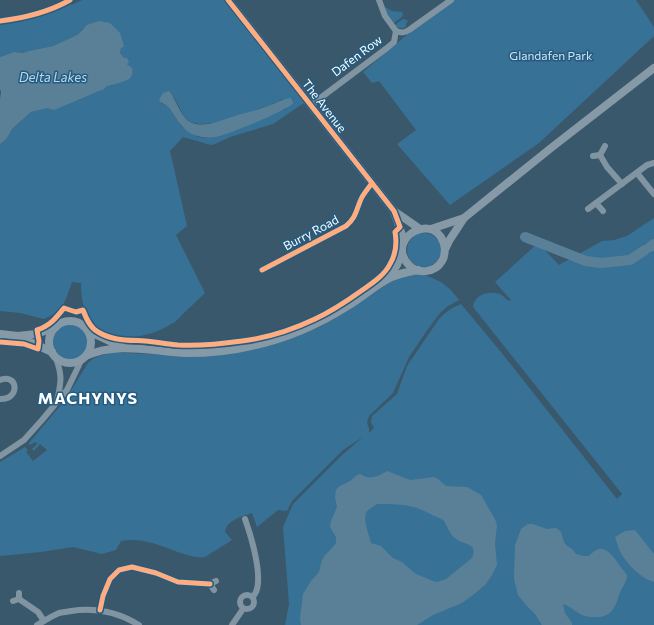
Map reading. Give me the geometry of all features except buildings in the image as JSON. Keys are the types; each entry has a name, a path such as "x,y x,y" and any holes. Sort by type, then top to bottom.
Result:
{"main road":[{"name":"The Avenue","path":"228,0 394,210 420,229"},
{"path":"445,249 454,232 464,218 654,68"},
{"name":"The Avenue","path":"394,210 404,241"},
{"path":"431,229 447,225 464,218"},
{"path":"386,279 396,265 404,241 410,233 425,228 431,229 443,239 445,249 444,259 434,269 426,271 414,269 407,263 402,250"},
{"path":"18,336 53,354 63,362 68,363 75,362 94,352 123,347 188,353 218,351 250,346 296,333 320,322 346,307 386,279 418,270"},
{"path":"0,334 18,336 36,334 66,322 72,322 81,324 88,331 104,340 123,347"},
{"path":"53,354 49,342 52,331 56,327"},
{"path":"83,358 89,351 91,344 88,331"}],"street":[{"path":"0,21 26,17 49,10 70,0"},
{"path":"379,0 385,16 396,31"},
{"name":"Dafen Row","path":"311,105 394,42 396,31 401,33 409,30 450,0"},
{"path":"600,155 605,146"},
{"path":"593,156 600,155"},
{"path":"600,155 607,167 622,184"},
{"path":"588,209 647,165 654,163"},
{"path":"637,173 654,194"},
{"name":"Burry Road","path":"262,270 346,226 356,215 362,197 372,183"},
{"path":"596,203 603,211"},
{"path":"53,354 59,365 61,375 56,403"},
{"path":"0,456 24,440 56,403 67,390 83,358"},
{"path":"0,380 5,378 10,379 14,383 14,390 10,397 0,400"},
{"path":"243,609 248,610 252,608 255,601 253,597 258,584 258,568 245,519"},
{"path":"100,610 103,596 110,579 119,570 132,567 156,573 178,582 213,585"},
{"path":"243,609 240,605 242,597 248,595 253,597"},
{"path":"17,598 38,612 44,621"},
{"path":"232,625 243,609"},
{"path":"38,625 60,613 80,610 100,610 115,613 127,622 139,625"}],"green space":[{"path":"82,0 224,0 304,103 273,124 230,137 211,145 183,137 170,151 187,226 176,235 205,293 174,322 147,335 117,337 100,331 92,322 84,308 81,283 72,282 63,305 58,312 44,319 20,313 0,311 0,144 7,138 12,129 31,112 103,90 107,86 127,80 129,67 120,53 121,47 83,28 77,35 53,46 23,53 14,52 0,57 0,23 39,16 70,3 72,5","holes":["174,97 184,116 190,122 200,124 216,123 268,106 283,99 286,109 228,133 216,137 206,138 198,137 183,128 167,106 161,103"]},
{"name":"Glandafen Park","path":"453,0 636,0 654,27 654,36 539,143 450,205 397,144 416,130 379,81 372,83 363,72 423,21"},
{"path":"385,7 392,11 402,12 403,16 394,23 387,14"},
{"path":"403,19 408,21 406,27 400,28 395,25"},
{"path":"654,218 654,625 285,625 289,604 283,527 293,504 342,455 363,437 343,450 292,501 287,511 278,510 257,527 252,513 232,521 226,528 225,532 232,540 205,557 193,556 152,543 133,540 121,541 116,550 102,554 73,547 0,556 0,462 25,447 28,450 26,452 33,461 47,450 40,444 34,451 32,449 37,444 36,442 29,445 29,443 65,400 88,363 94,358 106,354 106,352 183,356 263,347 290,339 318,328 343,314 394,279 409,275 421,274 441,282 451,290 459,300 448,306 440,313 409,357 393,393 369,416 367,423 369,433 374,428 371,422 372,416 397,394 407,366 439,319 449,310 461,304 501,352 617,499 622,494 473,307 474,302 480,296 489,293 502,295 509,301 511,300 495,282 538,243 559,265 602,241 614,240 627,236"},
{"path":"424,233 436,238 441,250 436,262 424,267 412,262 407,250 412,238"},
{"path":"70,324 83,329 88,342 83,355 70,360 57,355 52,342 57,329"}],"water":[{"name":"Delta Lakes","path":"99,21 110,23 120,33 124,46 121,48 120,53 124,58 127,58 129,62 127,64 132,68 131,77 125,81 107,86 103,90 54,110 47,108 31,112 12,129 7,138 0,144 0,57 14,52 23,53 53,46 77,35 87,25"},
{"path":"169,91 187,120 201,125 218,122 260,109 282,100 291,98 293,104 280,112 243,128 222,136 209,138 200,137 188,132 168,107 159,100 163,93"},
{"path":"387,471 410,480 434,477 446,486 467,487 481,495 497,525 495,544 497,565 492,575 485,585 462,603 433,615 417,625 301,625 300,619 303,594 319,572 325,555 336,543 336,537 330,526 337,507 335,497 336,490 338,487 350,481 357,475 360,474 366,477 372,477 378,476","holes":["377,504 397,504 412,507 441,519 453,536 472,547 474,553 472,558 446,579 437,582 416,574 402,562 393,558 381,546 371,543 365,517 369,509"]},
{"path":"528,524 533,524 547,529 556,528 561,532 566,545 576,554 589,556 596,550 603,549 612,555 627,575 626,581 611,612 600,617 587,617 563,604 565,613 572,625 542,625 535,614 518,595 514,579 515,545 521,529"},
{"path":"635,530 654,554 654,582 643,577 632,568 623,557 618,546 615,537 625,531"}],"waterway":[{"path":"525,237 586,261 601,263 630,260 645,250"},
{"path":"650,247 654,244"}],"cycle path":[{"path":"0,21 36,14 54,8 70,0"},
{"path":"0,342 24,344 38,349 39,341 37,330 49,324 64,308 76,312 83,310 95,330 115,339 149,341 178,345 218,344 251,340 288,330 321,316 369,286 381,276 387,268 395,252 395,232 400,227 394,211 228,0"},
{"path":"262,270 350,223 362,197 372,183"},
{"path":"100,610 103,596 110,579 119,570 132,567 156,573 178,582 210,584"}],"district":[{"name":"MACHYNYS","path":"88,398"}]}
